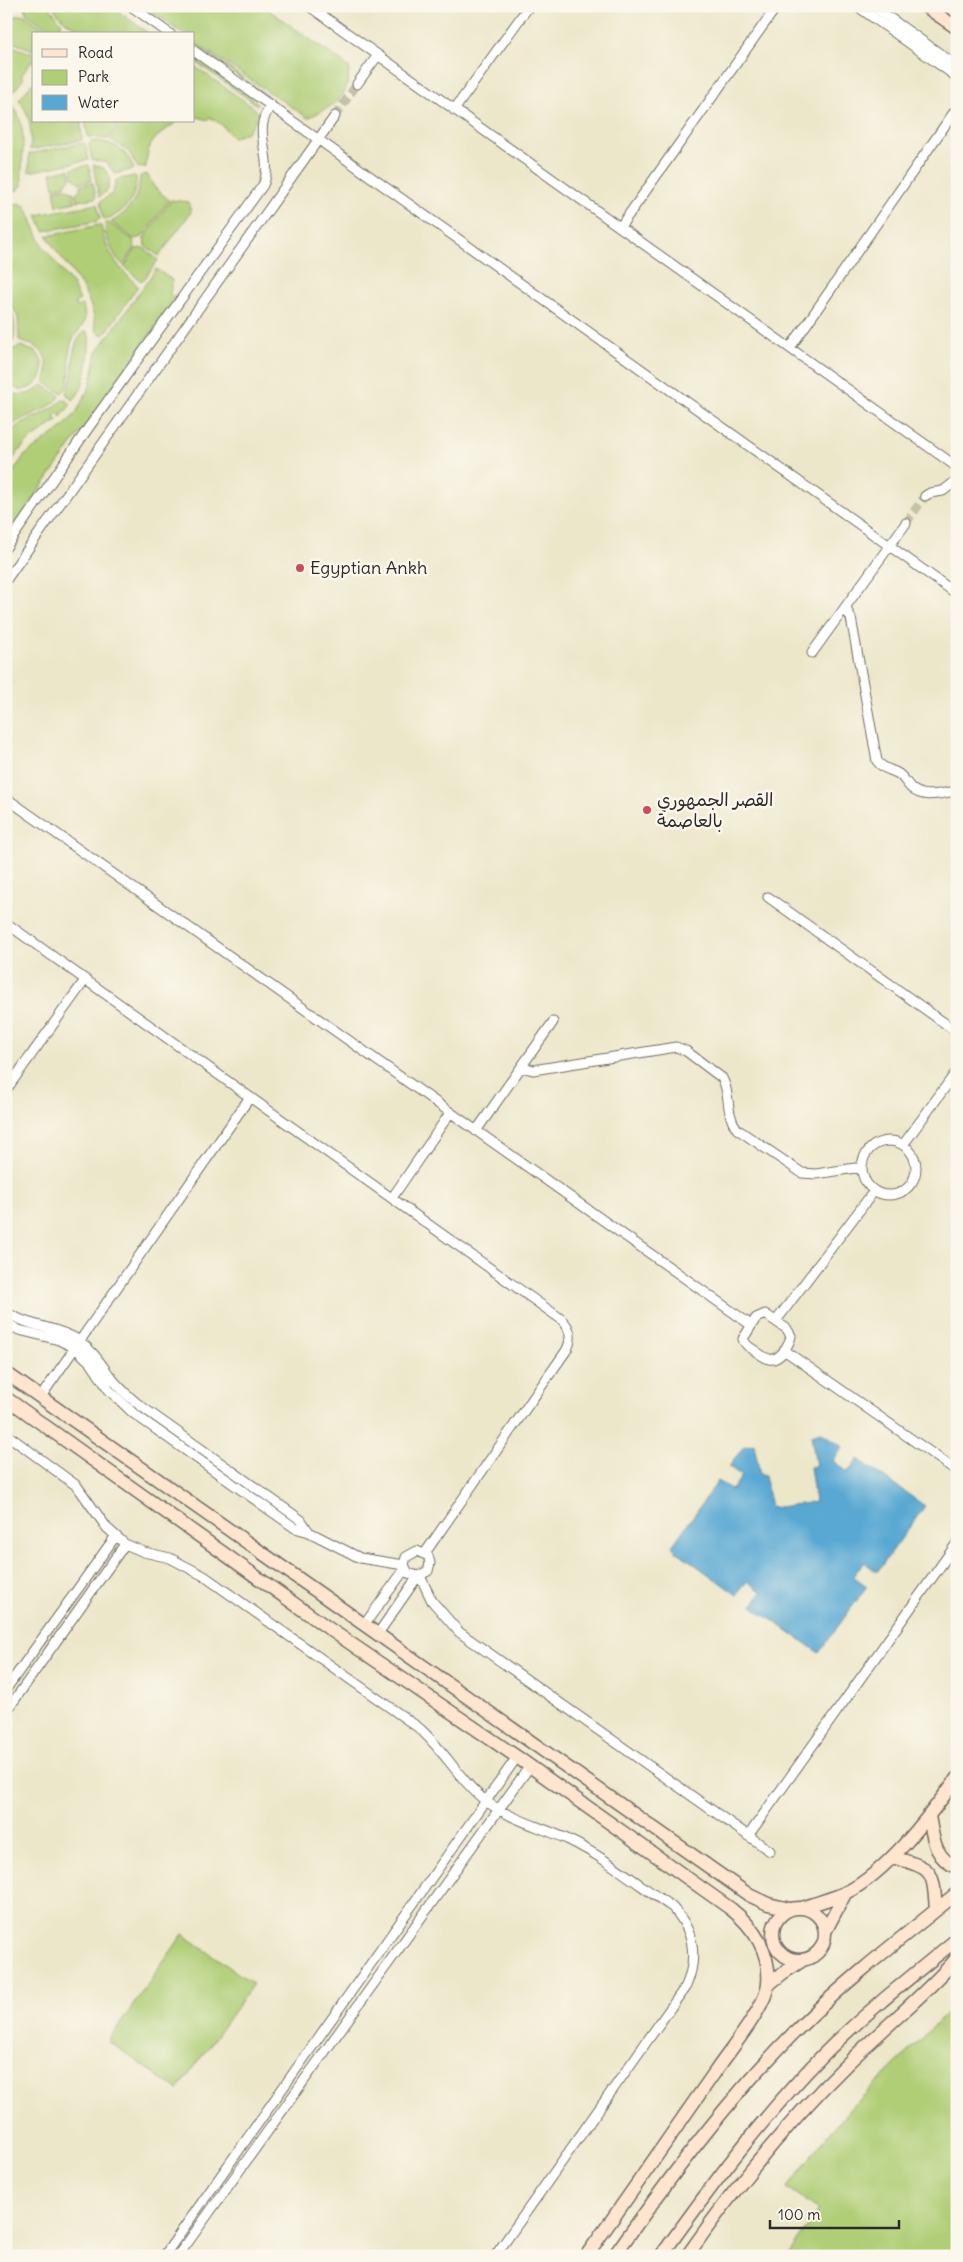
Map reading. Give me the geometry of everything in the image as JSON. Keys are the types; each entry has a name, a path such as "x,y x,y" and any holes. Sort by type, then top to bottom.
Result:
{"street":[{"path":"131,6 167,32"},
{"path":"310,6 957,466"},
{"path":"454,110 529,6"},
{"path":"620,227 776,6"},
{"path":"857,6 957,77"},
{"path":"873,6 957,66"},
{"path":"926,6 957,28"},
{"path":"195,52 957,594"},
{"path":"357,84 378,55"},
{"path":"6,547 89,427 263,185 267,166 262,141 262,128 266,113 271,105"},
{"path":"790,348 957,108"},
{"path":"6,580 334,116"},
{"path":"925,496 930,493 946,490 957,480"},
{"path":"812,653 906,523"},
{"path":"845,607 851,618 877,761 884,769 900,775 910,787 920,793 932,795 957,791"},
{"path":"6,798 751,1325"},
{"path":"768,897 957,1032"},
{"path":"6,924 392,1198 561,1319 568,1326 570,1336 566,1351 425,1553"},
{"path":"6,1090 85,980"},
{"path":"476,1131 553,1022"},
{"path":"521,1067 533,1070 676,1047 686,1051 722,1078 726,1088 732,1122 737,1129 797,1171 811,1174 862,1167"},
{"path":"903,1145 957,1071"},
{"path":"40,1398 250,1097"},
{"path":"392,1198 450,1113"},
{"path":"893,1142 903,1145 912,1153 916,1164 915,1175 911,1184 896,1194 884,1195 874,1190 866,1182 862,1167 868,1151 877,1144 893,1142"},
{"path":"776,1321 874,1190"},
{"path":"6,1312 30,1324 63,1333 77,1345"},
{"path":"763,1314 776,1321 790,1333 791,1339 777,1359 769,1360 747,1345 744,1341 744,1336 758,1316 763,1314"},
{"path":"6,1323 19,1330 77,1345 94,1354 118,1386 138,1404 301,1520 309,1532 360,1558 405,1567 411,1575 419,1576 425,1574 430,1567 429,1559 425,1553"},
{"path":"784,1350 957,1471"},
{"path":"6,1373 749,1895 768,1904 796,1908 818,1914 826,1930"},
{"path":"6,1398 330,1630 517,1756 735,1912 768,1944 778,1949 786,1957 803,1960"},
{"path":"78,1449 90,1432"},
{"path":"6,1434 77,1486 115,1537 125,1544 170,1558 193,1569 419,1728 435,1743 464,1779 486,1801 498,1809 579,1845 672,1907 683,1920 690,1934 694,1960 686,1986 495,2256"},
{"path":"192,1531 205,1514"},
{"path":"6,1690 115,1537"},
{"path":"748,1836 957,1543"},
{"path":"6,1712 125,1544"},
{"path":"364,1626 405,1567 406,1557 412,1552 425,1553"},
{"path":"419,1576 432,1601 459,1632 770,1851"},
{"path":"377,1635 419,1576"},
{"path":"164,2256 517,1756"},
{"path":"178,2256 530,1766"},
{"path":"586,2256 742,2034 757,2009 768,1985 768,1944 776,1921 796,1908 846,1892 892,1857 929,1816 957,1778"},
{"path":"929,1816 934,1844 938,1854 946,1862 957,1867"},
{"path":"892,1857 923,1866 930,1872 934,1881 936,1910"},
{"path":"768,1985 782,1973 803,1960 814,1956 822,1947 826,1930 846,1892"},
{"path":"614,2256 646,2211 727,2106 788,2038 852,1978 957,1893"},
{"path":"661,2256 731,2161 798,2081 856,2024 957,1939"},
{"path":"687,2256 739,2184 787,2127 848,2063 957,1958"},
{"path":"627,2198 646,2211"}],"green space":[{"path":"25,6 49,6 62,24 56,32 52,32 26,13"},
{"path":"53,6 111,6 146,32 91,32 71,25 61,17"},
{"path":"144,6 263,6 349,67 346,87 339,100 333,105 308,118 195,43 195,32 180,32"},
{"path":"25,15 48,32 32,32 32,49 6,40 6,29 15,16"},
{"path":"6,44 32,53 32,61 21,76 24,78 12,94 6,90"},
{"path":"195,44 269,97 195,46"},
{"path":"195,59 258,103 257,105 195,62"},
{"path":"195,67 253,107 260,114 247,132 233,138 222,125 210,117 208,120 195,116"},
{"path":"32,83 32,122 81,122 82,140 30,150 30,124 19,100"},
{"path":"6,98 14,107 19,117 23,139 22,186 18,187 18,190 6,193"},
{"path":"85,122 119,122 108,139 88,137"},
{"path":"122,122 175,123 154,140 148,151 146,167 138,168 129,152 110,139"},
{"path":"98,141 120,149 125,153 134,169 115,174 107,163 92,160 89,144"},
{"path":"83,143 86,145 88,160 29,172 29,154"},
{"path":"89,165 92,181 80,183 73,178 71,169"},
{"path":"93,165 104,168 110,178 108,190 99,197"},
{"path":"69,169 71,178 66,182 65,186 54,188 51,173"},
{"path":"147,174 154,187 169,200 142,237 134,239 111,222 128,209 138,191 140,176"},
{"path":"136,177 136,184 128,204 112,217 103,218 100,202 113,193 116,180"},
{"path":"93,183 96,198 77,201 76,193 81,185"},
{"path":"66,188 74,193 75,202 57,206 54,190"},
{"path":"171,200 188,202 191,212 159,256 145,246 144,238"},
{"path":"21,203 22,206 25,205 42,245 72,284 80,300 75,303 77,307 82,305 84,313 85,319 83,324 72,341 70,348 68,385 61,393 44,382 47,367 45,357 39,349 19,340 18,317 6,295 6,206"},
{"path":"97,204 100,219 98,221 44,231 37,215"},
{"path":"106,223 109,223 133,240 135,248 123,265 116,257 110,245 105,228"},
{"path":"99,225 114,259 138,286 103,335 96,331 94,316 78,280 47,236"},
{"path":"144,248 158,260 141,281 124,267 136,249"},
{"path":"156,269 172,280 170,294 175,299 6,537 6,482 24,456 63,427 76,413 90,386 97,352"},
{"path":"6,301 13,316 15,331 13,342 6,348"},
{"path":"84,332 87,332 89,336 88,361 81,388 73,400 66,394 72,377 75,345"},
{"path":"21,346 36,352 43,364 43,370 39,381 21,390 6,384 6,352"},
{"path":"42,385 59,395 59,398 46,408 18,421 6,433 6,390 20,395 30,393"},
{"path":"62,400 71,404 61,417 58,413 54,417 57,421 26,443 6,467 6,442 9,434 22,423 47,411"},
{"path":"183,1934 253,1984 178,2090 108,2041"},
{"path":"957,2003 957,2256 787,2256 819,2210 787,2188 826,2137 856,2103"}],"water":[{"path":"821,1432 843,1447 833,1461 848,1472 858,1459 925,1506 877,1572 864,1562 853,1576 867,1586 819,1653 752,1606 762,1592 747,1581 737,1595 672,1546 718,1481 732,1490 742,1476 729,1467 744,1446 754,1444 760,1475 765,1475 771,1508 815,1502 810,1467 816,1466 811,1435"}],"tunnel":[{"path":"335,116 357,84"},
{"path":"906,523 925,496"}],"place":[{"name":"Egyptian Ankh","path":"300,568"},
{"name":"القصر الجمهوري بالعاصمة","path":"647,810"}]}
